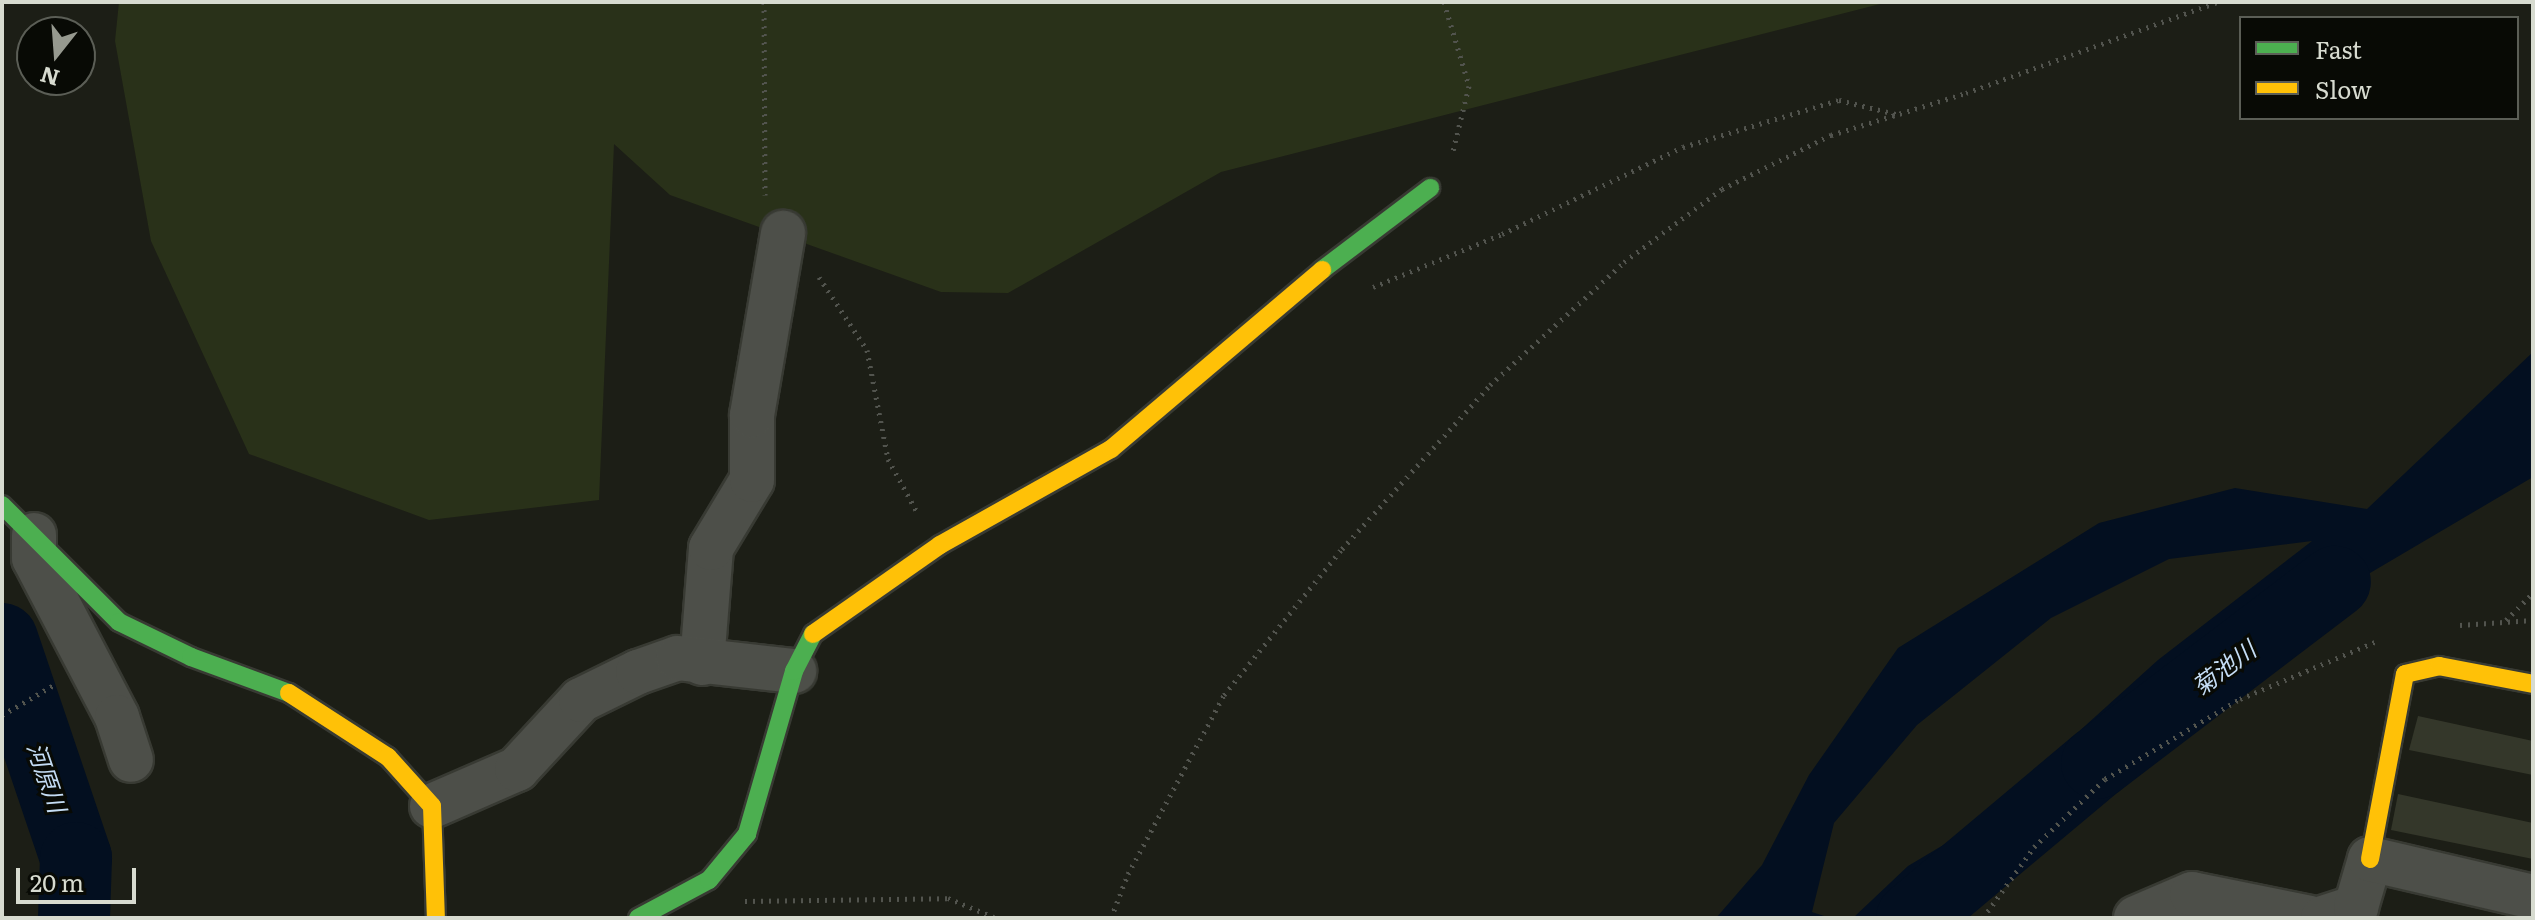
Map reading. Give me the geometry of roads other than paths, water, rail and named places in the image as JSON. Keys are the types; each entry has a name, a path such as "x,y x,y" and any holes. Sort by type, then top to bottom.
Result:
{"street":[{"path":"638,918 697,886 747,834 794,671 817,626 940,545 1111,449 1267,312 1430,188"},
{"path":"702,663 711,548 752,480 752,415 783,233"},
{"path":"2,505 119,622 191,657 290,693 334,717 388,757 432,806 436,918"},
{"path":"34,535 34,558 117,717 131,760"},
{"path":"432,806 517,769 581,700 678,658 794,671"},
{"path":"2323,918 2356,907 2370,859 2405,674 2439,666 2533,684"},
{"path":"2370,859 2533,897"},
{"path":"2136,918 2192,894 2310,918"}],"water":[{"path":"2533,352 2533,477 2095,735 1934,918 1853,918 1908,866 1972,828 2158,660 2312,541 2169,559 2051,618 1917,725 1834,823 1812,912 1830,918 1716,918 1762,865 1809,775 1898,648 2099,523 2235,488 2367,509"}],"waterway":[{"name":"菊池川","path":"1912,918 2097,763 2335,582"},
{"name":"河原川","path":"2,639 76,858 74,918"}]}
